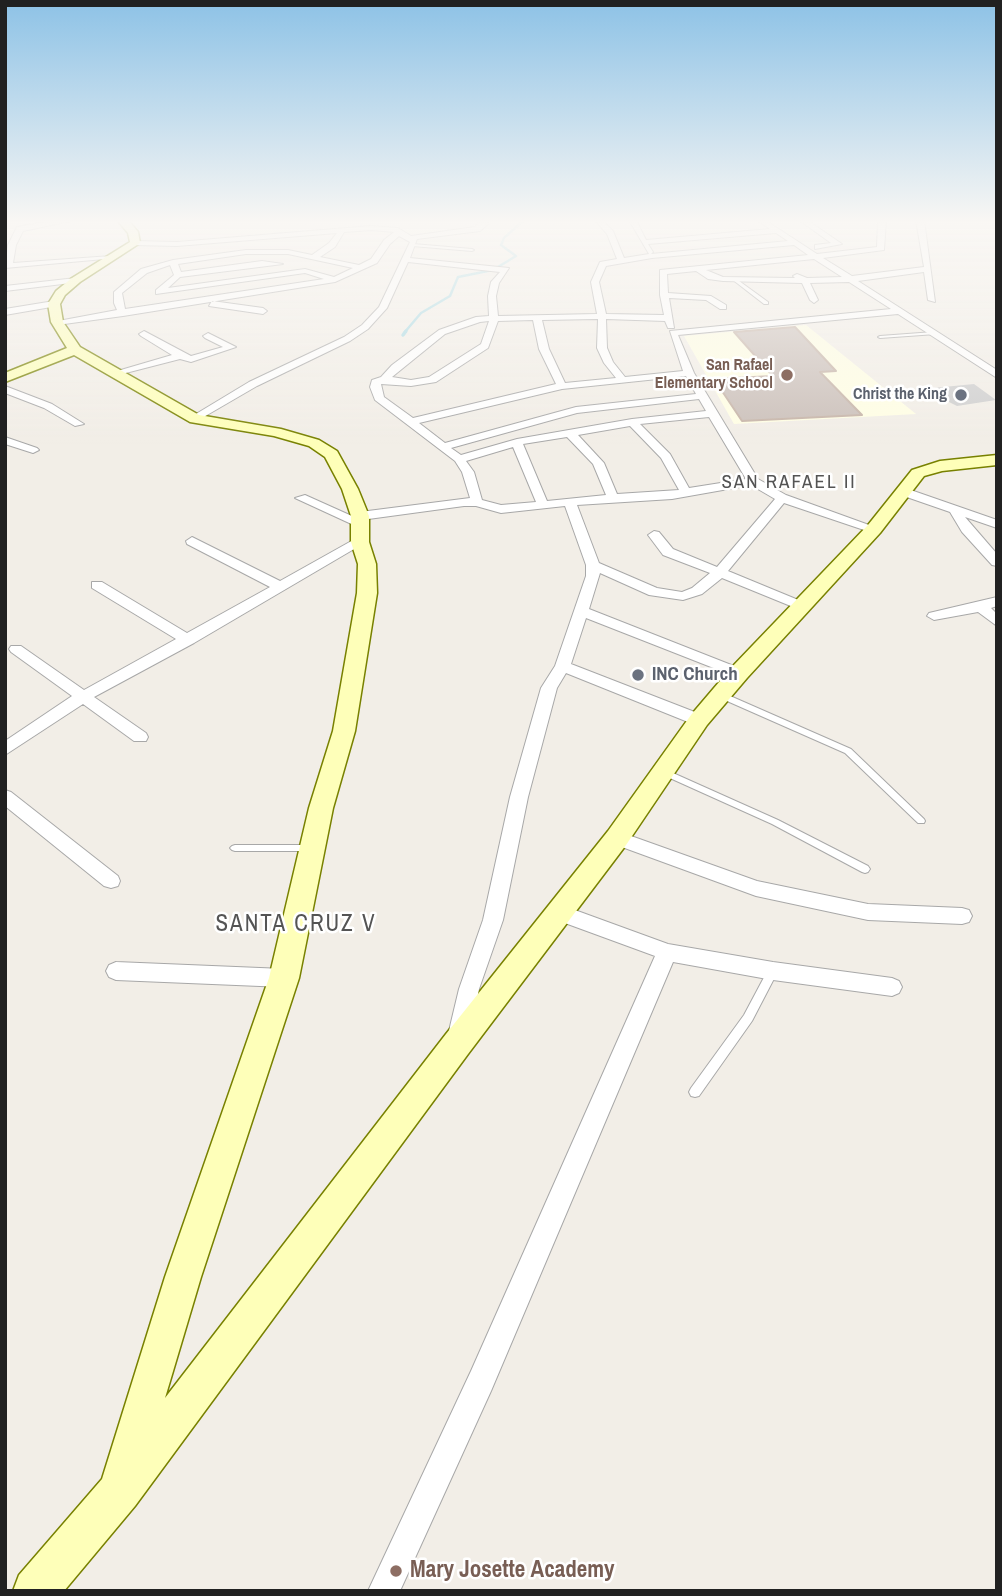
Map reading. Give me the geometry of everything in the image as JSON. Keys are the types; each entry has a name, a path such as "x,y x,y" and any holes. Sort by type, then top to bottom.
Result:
{"street":[{"path":"59,294 54,304 57,321 75,350 163,403 195,419 276,432 314,443 331,454 350,489 367,564 367,593 344,732 321,808 284,978 183,1277 120,1491"},
{"path":"118,294 118,303 123,313"},
{"path":"156,294 151,299 157,308"},
{"path":"57,321 243,294"},
{"path":"195,419 253,384 347,339 365,327 383,308 390,294"},
{"path":"477,502 468,472 459,459 379,398 375,387 376,382 385,379 411,383 432,380 485,345 491,333 492,294"},
{"path":"598,294 602,316 602,348 609,363 623,380"},
{"path":"811,294 814,300"},
{"path":"875,294 997,375"},
{"path":"931,294 932,300"},
{"path":"723,307 708,298 664,295 667,318 689,373 753,481 782,498 874,529"},
{"path":"202,301 216,306 263,311"},
{"path":"5,312 54,304"},
{"path":"673,333 901,311"},
{"path":"537,316 544,349 562,386"},
{"path":"385,379 401,362 442,332 466,323 493,318 537,316 667,318"},
{"path":"144,334 180,356 191,359 231,348 208,336"},
{"path":"5,378 75,350"},
{"path":"117,374 180,356"},
{"path":"411,422 562,386 689,373"},
{"path":"5,389 48,406 79,424"},
{"path":"445,446 576,410 702,396"},
{"path":"459,459 517,442 632,422 713,413"},
{"path":"632,422 666,456 686,494"},
{"path":"570,433 598,463 612,498"},
{"path":"5,440 33,450"},
{"path":"517,442 542,506"},
{"path":"35,1591 120,1491 457,1044 561,913 699,720 874,529 918,473 940,466 997,460"},
{"path":"5,749 82,698 281,587 359,527 477,502 501,509 542,506 612,498 686,494 753,481"},
{"path":"902,491 997,524"},
{"path":"301,498 359,527"},
{"path":"593,565 654,592 683,596 697,591 720,572 782,498"},
{"path":"457,1044 469,989 493,920 519,797 549,688 563,666 593,576 593,565 570,503"},
{"path":"955,510 966,529 997,562"},
{"path":"654,536 668,552 803,607"},
{"path":"192,541 281,587"},
{"path":"97,584 189,640"},
{"path":"934,616 981,607 997,601"},
{"path":"981,607 997,621"},
{"path":"580,610 730,684"},
{"path":"16,649 140,737"},
{"path":"563,666 699,720"},
{"path":"5,796 111,881"},
{"path":"617,838 768,891 868,912 962,916"},
{"path":"561,913 667,952 892,988"},
{"path":"392,1584 667,952"},
{"path":"116,971 284,978"}],"lane":[{"path":"755,294 766,303"},
{"path":"880,337 934,333"},
{"path":"730,684 848,751 921,821"},
{"path":"663,772 775,822 866,869"},
{"path":"235,848 313,848"},
{"path":"695,1092 748,1018 773,971"}],"shaded area":[{"name":"San Rafael Elementary School","path":"806,325 916,414 734,424 684,336"},
{"name":"Christ the King","path":"974,384 996,400 957,406 923,389"}],"building":[{"path":"795,327 836,371 820,372 862,415 742,421 714,379 773,376 734,332"}],"waterway":[{"path":"404,333 421,313 451,294"},
{"path":"403,335 406,331"}],"place":[{"name":"San Rafael Elementary School","path":"787,375"},
{"name":"Christ the King","path":"961,395"},
{"name":"INC Church","path":"638,675"},
{"name":"Mary Josette Academy","path":"396,1571"}],"district":[{"name":"SAN RAFAEL II","path":"789,483"},
{"name":"SANTA CRUZ V","path":"296,925"}]}
